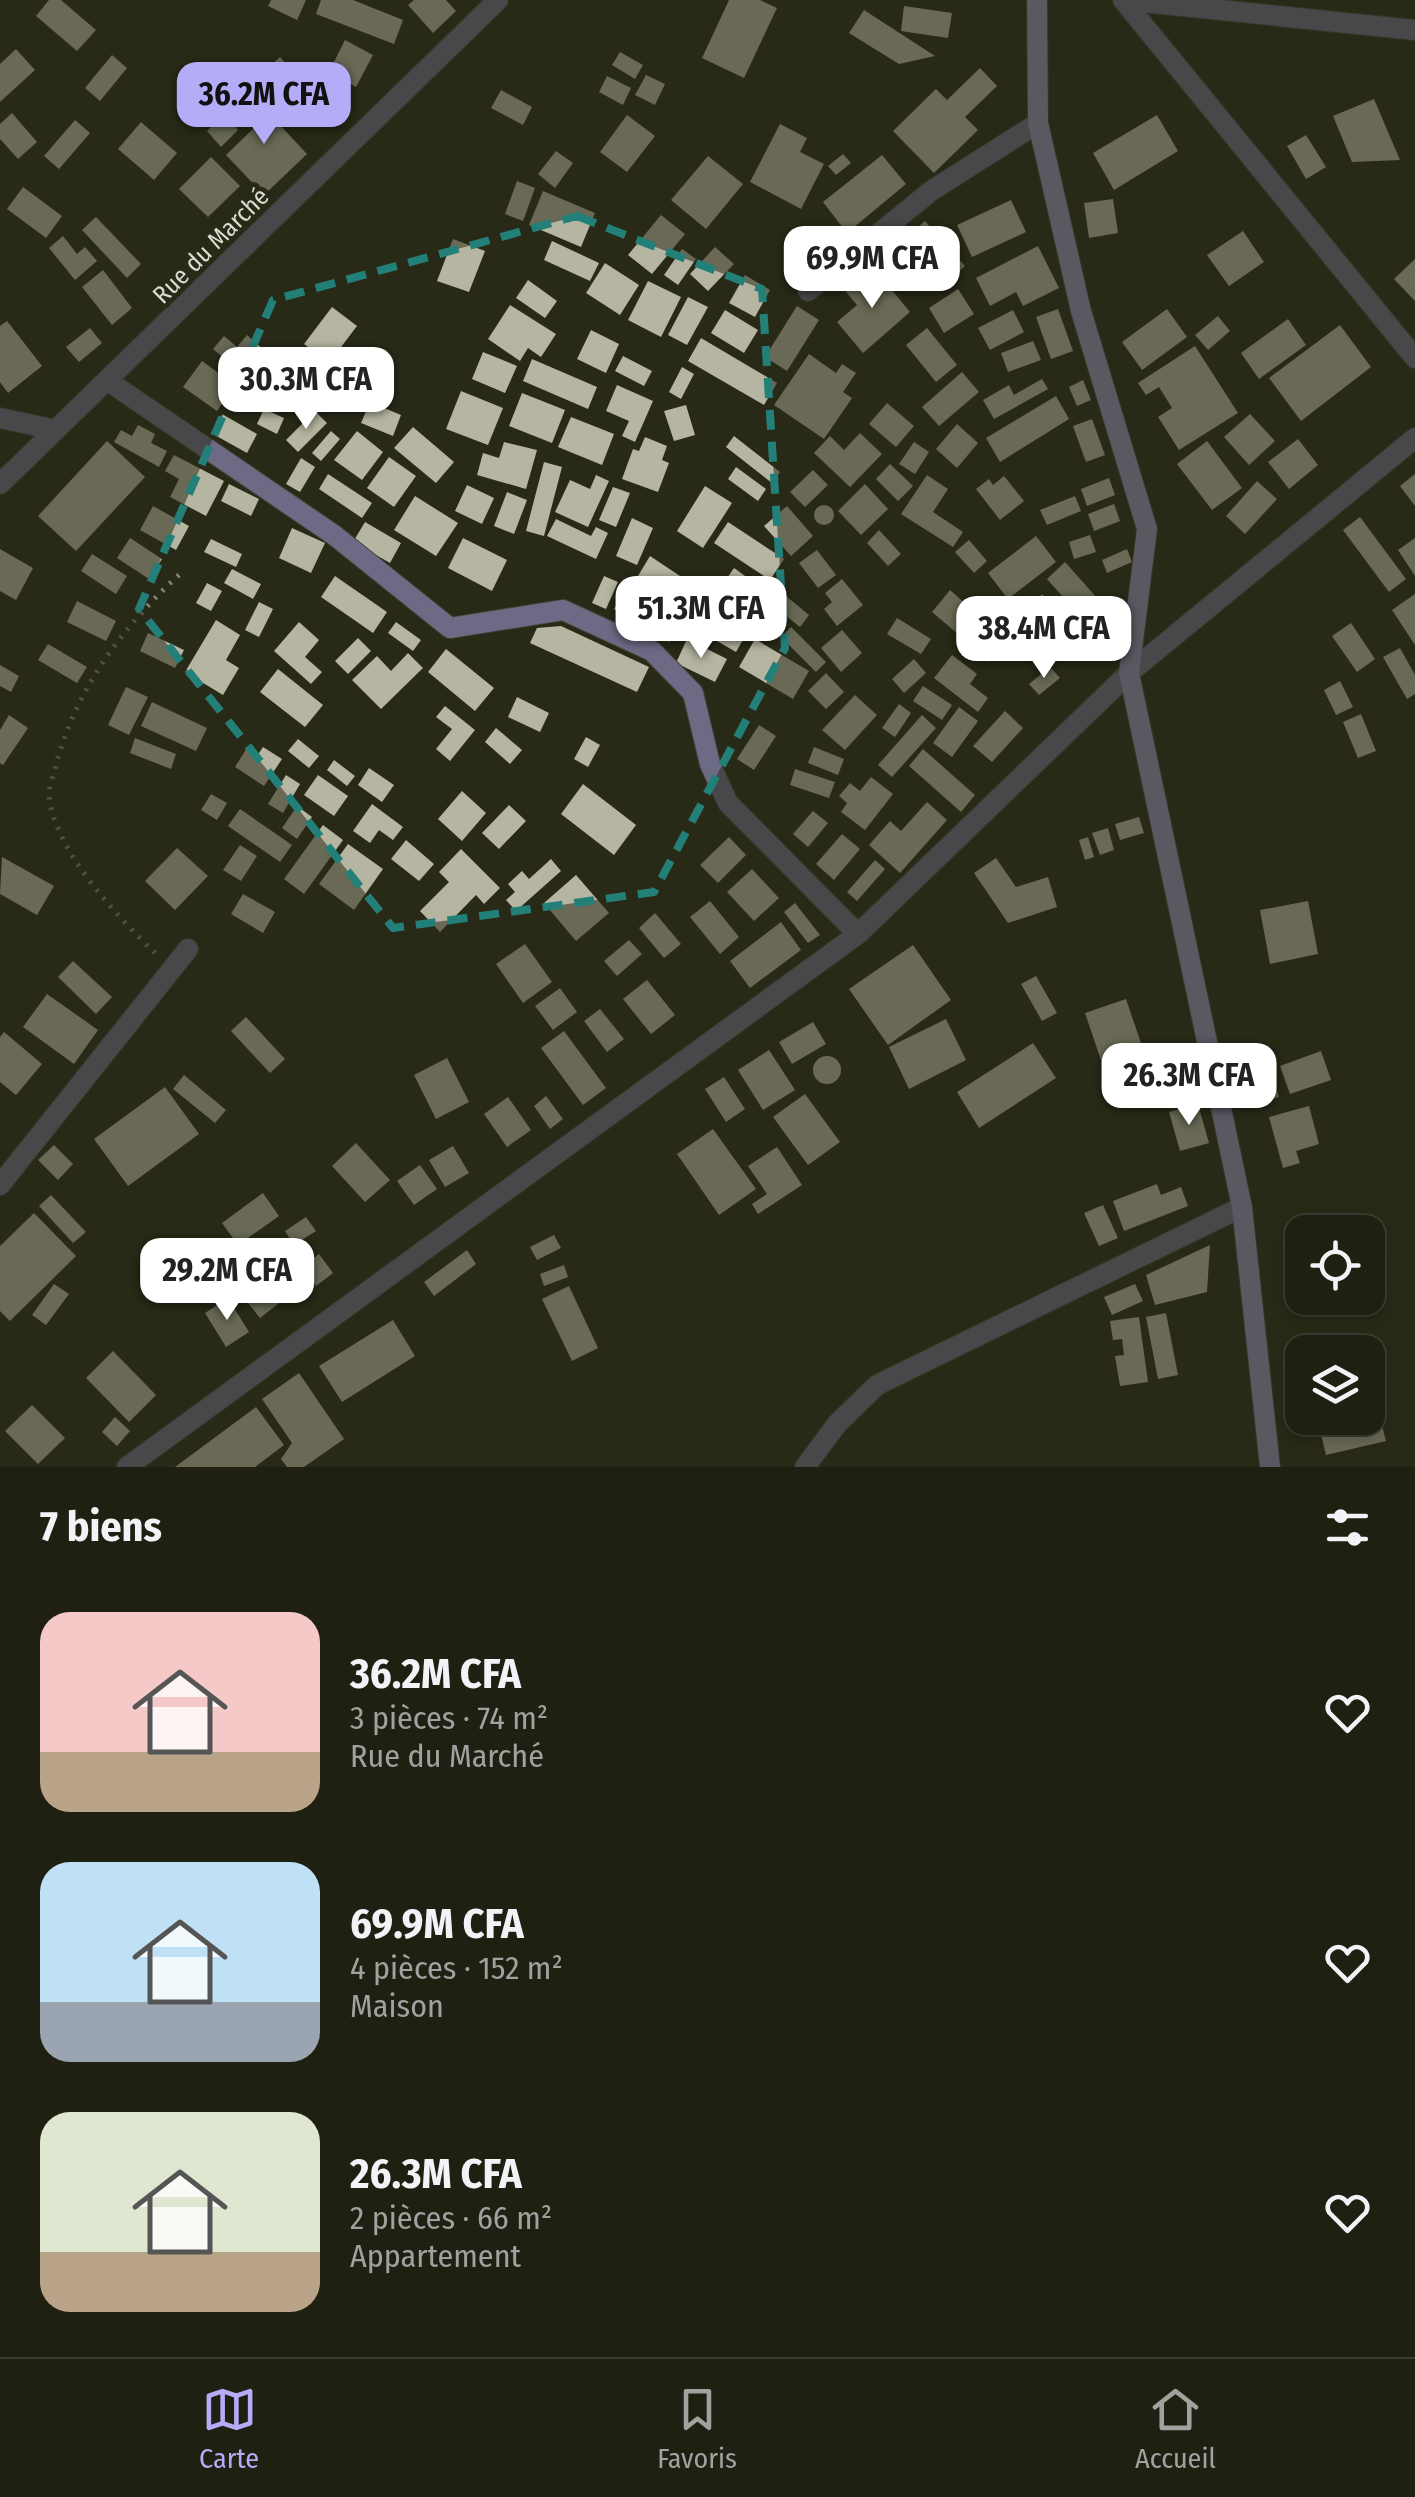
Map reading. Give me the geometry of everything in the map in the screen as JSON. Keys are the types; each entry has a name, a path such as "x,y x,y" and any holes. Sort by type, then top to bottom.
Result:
{"street":[{"name":"Rue du Marché","path":"0,484 498,0"},
{"path":"1037,0 1038,123 1082,311 1147,529 1129,673 1242,1207 1270,1467"},
{"path":"1415,30 1123,0 1415,358"},
{"path":"808,291 931,191 1038,123"},
{"path":"108,381 334,535 450,628 563,610 652,650 693,694 710,764 728,803 858,934"},
{"path":"0,418 56,430"},
{"path":"131,1466 858,934 1129,673 1415,438"},
{"path":"0,1185 188,949"},
{"path":"804,1467 837,1424 877,1385 1242,1207"}],"path":[{"path":"172,970 112,911 57,824 49,792 75,706 142,609 180,573"}],"highlighted area":[{"path":"577,216 762,289 785,648 654,892 393,928 139,609 273,300"}],"building":[{"path":"49,0 61,0 96,30 77,51 36,16"},
{"path":"271,0 306,0 297,20 268,6"},
{"path":"321,0 353,0 403,20 394,44 316,14"},
{"path":"414,0 446,0 456,11 433,33 408,5"},
{"path":"729,0 760,0 777,8 744,78 702,58"},
{"path":"904,6 952,13 948,38 901,31"},
{"path":"864,10 935,56 899,64 849,33"},
{"path":"345,40 373,55 356,87 329,72"},
{"path":"16,49 35,70 0,102 0,64"},
{"path":"620,52 643,65 635,79 612,65"},
{"path":"112,55 127,68 100,101 85,88"},
{"path":"280,57 290,68 262,94 252,83"},
{"path":"980,68 997,86 965,117 978,130 934,173 893,131 936,89 947,100"},
{"path":"646,75 665,84 655,105 635,95"},
{"path":"607,76 631,88 623,105 599,92"},
{"path":"247,90 307,154 264,195 226,155 256,126 234,103"},
{"path":"501,90 532,107 523,125 491,108"},
{"path":"1374,99 1400,160 1352,162 1333,116"},
{"path":"12,113 37,142 18,159 0,139 0,124"},
{"path":"224,114 238,130 221,147 207,131"},
{"path":"627,115 655,136 627,172 600,152"},
{"path":"1157,115 1178,151 1114,190 1093,153"},
{"path":"75,120 90,133 59,169 44,156"},
{"path":"141,122 177,153 154,180 118,149"},
{"path":"780,124 807,138 800,152 824,164 801,209 750,182"},
{"path":"1306,135 1326,167 1306,179 1287,146"},
{"path":"556,151 573,163 555,188 538,174"},
{"path":"843,154 851,163 836,175 828,166"},
{"path":"882,155 906,184 847,233 823,202"},
{"path":"708,156 743,184 706,229 671,200"},
{"path":"211,157 240,186 208,217 179,189"},
{"path":"517,181 535,188 523,221 505,214"},
{"path":"23,187 62,216 46,238 7,209"},
{"path":"543,191 595,213 581,247 529,225"},
{"path":"1113,199 1118,233 1089,238 1084,203"},
{"path":"1011,200 1026,232 972,257 957,225"},
{"path":"661,215 685,234 652,274 628,255"},
{"path":"96,217 141,264 127,278 82,230"},
{"path":"925,221 965,266 945,284 934,272 917,287 888,254"},
{"path":"1243,231 1264,262 1229,286 1207,255"},
{"path":"63,236 77,254 85,247 97,261 75,280 49,248"},
{"path":"453,239 485,251 469,292 437,281"},
{"path":"552,241 599,263 590,281 544,260"},
{"path":"1038,246 1059,288 1023,306 1016,292 990,306 976,278"},
{"path":"715,247 734,264 708,291 690,274"},
{"path":"682,249 696,259 678,285 664,275"},
{"path":"1415,259 1415,301 1394,279"},
{"path":"605,263 639,285 620,315 586,293"},
{"path":"874,268 910,312 863,353 837,322 857,305 846,292"},
{"path":"103,270 132,308 112,325 82,287"},
{"path":"745,275 770,290 755,317 729,303"},
{"path":"528,280 557,301 545,318 516,298"},
{"path":"648,281 681,297 661,337 628,320"},
{"path":"958,289 974,314 944,333 929,308"},
{"path":"688,297 708,307 687,345 668,335"},
{"path":"510,305 556,334 541,357 528,348 520,361 488,339"},
{"path":"797,306 819,320 787,371 765,357"},
{"path":"332,307 357,326 329,363 304,344"},
{"path":"1058,309 1073,351 1051,359 1036,317"},
{"path":"1167,309 1187,337 1142,370 1122,342"},
{"path":"725,310 758,330 744,353 711,333"},
{"path":"1013,310 1024,332 990,350 978,328"},
{"path":"1218,316 1230,331 1208,350 1195,335"},
{"path":"1288,319 1306,345 1259,379 1241,353"},
{"path":"7,321 42,366 8,393 0,382 0,326"},
{"path":"1340,325 1371,367 1301,421 1269,378"},
{"path":"90,328 102,343 79,362 66,347"},
{"path":"927,328 957,365 936,382 906,345"},
{"path":"591,330 619,344 606,373 577,359"},
{"path":"247,335 264,350 243,374 213,349 224,336 237,347"},
{"path":"701,338 777,383 764,405 688,361"},
{"path":"1033,341 1041,360 1008,372 1001,353"},
{"path":"1195,346 1238,413 1179,450 1158,417 1172,408 1159,387 1146,395 1138,383"},
{"path":"483,352 517,366 505,393 472,379"},
{"path":"809,354 836,373 842,364 856,373 843,392 852,398 824,439 774,405"},
{"path":"623,356 652,371 644,386 615,371"},
{"path":"532,359 597,387 588,409 523,381"},
{"path":"202,361 235,385 217,411 183,387"},
{"path":"345,362 368,382 358,394 335,374"},
{"path":"682,367 694,374 681,399 669,392"},
{"path":"962,372 979,392 939,426 922,407"},
{"path":"1042,379 1048,389 994,419 983,400 1009,385 1014,395"},
{"path":"1083,380 1091,400 1077,406 1069,387"},
{"path":"617,385 653,401 635,442 622,436 629,421 606,411"},
{"path":"461,391 503,408 488,445 446,429"},
{"path":"522,393 565,410 552,443 509,426"},
{"path":"1056,396 1069,419 1000,462 986,438"},
{"path":"370,402 401,415 393,436 361,423"},
{"path":"887,403 914,426 896,447 869,424"},
{"path":"686,405 695,435 674,441 664,411"},
{"path":"264,409 284,418 277,434 257,424"},
{"path":"315,411 327,423 298,452 286,440"},
{"path":"222,414 257,434 247,453 211,433"},
{"path":"1250,414 1275,441 1249,465 1224,437"},
{"path":"571,417 614,434 602,465 558,447"},
{"path":"1092,419 1105,455 1086,462 1073,426"},
{"path":"957,424 978,443 957,468 936,449"},
{"path":"138,425 155,434 151,443 167,451 159,467 114,442 121,430 132,436"},
{"path":"413,427 454,462 436,483 394,448"},
{"path":"331,431 340,439 321,461 312,453"},
{"path":"357,431 383,452 362,480 334,460"},
{"path":"860,433 882,454 850,487 814,453 830,436 844,450"},
{"path":"734,436 780,472 772,483 726,447"},
{"path":"645,437 667,446 662,460 669,463 658,492 622,479 633,449 639,451"},
{"path":"1298,439 1318,465 1289,489 1268,462"},
{"path":"107,441 145,477 76,551 38,516"},
{"path":"1207,441 1242,488 1212,510 1177,464"},
{"path":"504,442 537,450 526,489 477,475 483,453 499,458"},
{"path":"914,442 929,452 915,474 899,464"},
{"path":"174,455 224,481 206,516 170,497 179,479 165,471"},
{"path":"389,457 416,476 394,507 367,488"},
{"path":"301,458 315,467 300,492 286,484"},
{"path":"544,462 562,467 544,536 526,531"},
{"path":"890,464 913,486 898,501 876,479"},
{"path":"736,467 766,489 758,501 728,479"},
{"path":"813,470 828,485 805,507 790,492"},
{"path":"328,474 372,503 362,518 319,489"},
{"path":"1415,474 1415,506 1400,486"},
{"path":"596,475 609,481 588,527 555,512 570,480 590,489"},
{"path":"927,475 948,489 933,512 963,532 953,547 901,514"},
{"path":"1004,476 1024,501 1000,520 976,489 989,479 993,485"},
{"path":"1109,478 1115,495 1087,506 1081,489"},
{"path":"1257,481 1277,499 1245,534 1226,516"},
{"path":"229,484 259,499 251,516 221,501"},
{"path":"865,484 888,509 861,535 838,511"},
{"path":"467,485 494,498 482,524 455,511"},
{"path":"705,486 732,503 703,548 677,531"},
{"path":"613,487 630,493 616,527 599,520"},
{"path":"507,492 527,500 514,534 494,526"},
{"path":"415,496 458,523 436,556 394,530"},
{"path":"1075,496 1081,511 1047,525 1040,510"},
{"path":"1114,504 1120,521 1094,531 1088,514"},
{"path":"824,505 834,515 824,525 814,515"},
{"path":"153,506 189,526 176,550 140,530"},
{"path":"787,506 813,536 791,556 764,526"},
{"path":"1360,517 1406,579 1389,592 1343,530"},
{"path":"632,518 653,528 637,565 616,556"},
{"path":"556,519 591,536 596,527 608,533 596,559 547,536"},
{"path":"365,522 401,543 390,563 353,542"},
{"path":"728,522 784,559 770,580 714,543"},
{"path":"292,528 325,543 311,573 279,558"},
{"path":"879,530 901,554 888,566 867,543"},
{"path":"1090,535 1096,552 1074,559 1069,542"},
{"path":"1036,536 1056,562 1008,599 988,573"},
{"path":"130,538 162,559 149,579 117,558"},
{"path":"463,538 507,560 492,591 448,568"},
{"path":"1415,538 1415,576 1398,550"},
{"path":"211,539 242,554 236,567 204,552"},
{"path":"969,540 987,561 974,573 955,552"},
{"path":"0,549 33,568 16,600 0,591"},
{"path":"1127,549 1132,562 1107,573 1102,560"},
{"path":"817,550 836,575 818,588 799,563"},
{"path":"92,554 127,576 116,594 81,571"},
{"path":"650,556 683,578 670,597 638,576"},
{"path":"1065,562 1097,598 1079,615 1047,579"},
{"path":"734,568 766,591 748,617 716,594"},
{"path":"232,569 261,584 253,599 224,583"},
{"path":"335,576 387,612 373,633 321,597"},
{"path":"604,576 618,582 606,609 592,603"},
{"path":"842,579 863,605 837,626 824,609 832,602 825,593"},
{"path":"207,583 222,591 211,611 196,603"},
{"path":"627,585 646,595 632,619 614,609"},
{"path":"950,590 976,613 958,634 932,612"},
{"path":"684,594 748,631 736,652 672,615"},
{"path":"1042,594 1054,606 1034,626 1021,614"},
{"path":"1415,594 1415,645 1392,610"},
{"path":"786,596 809,615 800,627 776,608"},
{"path":"77,601 116,621 106,641 67,622"},
{"path":"259,602 273,609 259,637 245,630"},
{"path":"646,607 678,626 669,642 636,623"},
{"path":"897,618 931,639 921,654 887,634"},
{"path":"216,620 240,635 226,660 239,668 223,695 185,672"},
{"path":"1050,621 1070,638 1050,660 1031,642"},
{"path":"299,622 319,640 305,657 322,672 311,684 274,651"},
{"path":"396,622 421,640 413,651 388,633"},
{"path":"998,623 1013,639 989,662 974,647"},
{"path":"1351,623 1375,659 1357,672 1332,636"},
{"path":"561,626 649,667 637,692 530,643 537,628"},
{"path":"791,627 826,662 816,672 781,637"},
{"path":"842,630 862,653 841,672 821,648"},
{"path":"148,633 184,650 175,668 140,651"},
{"path":"358,638 371,651 348,674 335,661"},
{"path":"687,639 727,659 715,682 676,663"},
{"path":"755,639 809,671 793,699 739,667"},
{"path":"48,644 87,667 77,683 38,660"},
{"path":"1400,648 1415,675 1415,694 1407,699 1383,657"},
{"path":"446,649 494,688 475,711 428,672"},
{"path":"408,653 423,668 381,709 352,680 377,656 391,671"},
{"path":"952,655 977,674 970,684 988,698 978,712 934,678"},
{"path":"914,659 926,673 904,693 892,679"},
{"path":"0,665 19,676 11,692 0,686"},
{"path":"1050,667 1060,678 1039,695 1029,684"},
{"path":"278,669 323,705 305,727 260,692"},
{"path":"826,673 844,692 826,709 808,691"},
{"path":"1340,681 1353,707 1336,715 1324,690"},
{"path":"923,686 952,705 942,720 913,701"},
{"path":"126,687 148,697 129,735 108,725"},
{"path":"855,695 877,715 845,750 822,730"},
{"path":"517,697 549,713 540,732 508,717"},
{"path":"152,702 207,728 196,751 141,726"},
{"path":"899,704 911,713 895,737 882,728"},
{"path":"445,706 475,730 450,761 436,749 452,729 436,717"},
{"path":"959,707 978,721 952,757 933,743"},
{"path":"1005,711 1023,728 992,762 973,746"},
{"path":"1361,714 1376,751 1358,758 1343,722"},
{"path":"9,715 28,728 3,765 0,730"},
{"path":"922,715 936,728 892,777 878,765"},
{"path":"759,725 776,736 754,770 737,759"},
{"path":"496,728 522,750 510,764 485,742"},
{"path":"586,737 600,745 588,767 574,759"},
{"path":"135,738 176,754 171,769 130,753"},
{"path":"298,739 319,756 309,768 288,751"},
{"path":"263,747 282,759 264,786 235,767 247,748 257,756"},
{"path":"814,747 844,759 838,775 808,763"},
{"path":"923,749 975,795 961,812 909,766"},
{"path":"334,760 355,776 347,786 327,770"},
{"path":"369,768 394,785 382,802 358,785"},
{"path":"795,769 835,782 829,798 790,785"},
{"path":"286,775 300,784 283,813 268,804"},
{"path":"318,775 348,796 334,816 304,795"},
{"path":"871,777 893,794 865,830 841,812 847,803 839,796 850,783 860,791"},
{"path":"583,784 636,825 614,855 561,814"},
{"path":"462,791 486,813 462,841 438,819"},
{"path":"211,794 227,803 217,820 201,810"},
{"path":"927,802 947,820 900,873 869,845 890,821 901,831"},
{"path":"372,804 403,827 393,840 379,830 370,843 353,831"},
{"path":"509,805 526,821 499,849 482,833"},
{"path":"297,806 312,817 297,839 282,828"},
{"path":"240,809 292,845 280,862 228,826"},
{"path":"813,811 828,823 808,847 793,834"},
{"path":"1139,817 1144,833 1120,840 1115,824"},
{"path":"323,825 343,840 304,894 284,879"},
{"path":"1108,828 1114,850 1100,855 1092,833"},
{"path":"842,834 860,849 834,880 816,864"},
{"path":"729,837 746,855 718,883 700,865"},
{"path":"1088,837 1094,857 1085,860 1079,840"},
{"path":"406,840 434,864 419,881 391,859"},
{"path":"348,844 383,869 354,910 319,884"},
{"path":"240,845 257,856 241,881 223,870"},
{"path":"177,848 208,876 175,910 145,881"},
{"path":"461,849 500,888 484,904 476,895 440,932 420,911 449,882 439,872"},
{"path":"2,857 54,886 37,915 0,894"},
{"path":"996,858 1016,887 1048,877 1057,907 1008,923 974,873"},
{"path":"551,859 561,871 516,911 506,900 515,892 508,884 522,871 529,879"},
{"path":"875,860 885,869 857,901 847,892"},
{"path":"752,869 779,898 754,921 727,892"},
{"path":"576,875 609,913 576,941 544,903"},
{"path":"243,894 275,912 263,933 231,914"},
{"path":"710,901 739,937 720,954 690,917"},
{"path":"1308,901 1318,954 1270,964 1260,910"},
{"path":"795,903 820,935 808,943 784,912"},
{"path":"655,913 681,944 664,958 639,928"},
{"path":"781,922 801,950 750,988 730,961"},
{"path":"629,940 642,954 617,976 604,961"},
{"path":"525,944 552,982 523,1003 496,964"},
{"path":"913,945 951,1000 888,1045 849,989"},
{"path":"73,961 112,997 96,1014 58,977"},
{"path":"1036,976 1057,1013 1042,1021 1021,984"},
{"path":"647,980 675,1015 651,1034 623,999"},
{"path":"560,988 577,1012 553,1030 535,1006"},
{"path":"47,994 98,1030 74,1064 23,1027"},
{"path":"1126,999 1145,1055 1104,1069 1085,1013"},
{"path":"600,1009 624,1039 607,1052 584,1021"},
{"path":"246,1017 285,1059 270,1073 231,1031"},
{"path":"946,1019 966,1060 909,1089 889,1047"},
{"path":"813,1022 826,1044 792,1064 779,1042"},
{"path":"564,1031 606,1088 583,1105 541,1048"},
{"path":"4,1032 42,1064 16,1095 0,1082 0,1037"},
{"path":"1033,1043 1056,1078 979,1128 957,1092"},
{"path":"769,1050 795,1090 763,1110 738,1070"},
{"path":"1321,1051 1331,1080 1290,1094 1280,1066"},
{"path":"827,1056 837,1060 841,1070 837,1080 827,1084 817,1080 813,1070 817,1060"},
{"path":"1170,1057 1190,1088 1172,1100 1152,1068"},
{"path":"1266,1057 1279,1097 1257,1104 1244,1064"},
{"path":"447,1058 469,1102 436,1119 414,1075"},
{"path":"184,1075 226,1110 215,1123 173,1089"},
{"path":"724,1077 745,1109 726,1122 705,1089"},
{"path":"165,1087 199,1134 128,1186 94,1139"},
{"path":"805,1094 840,1142 808,1165 773,1117"},
{"path":"546,1096 563,1119 550,1129 534,1106"},
{"path":"508,1097 531,1130 507,1147 484,1114"},
{"path":"1198,1104 1209,1143 1180,1151 1169,1112"},
{"path":"1309,1106 1319,1144 1296,1151 1300,1163 1283,1168 1269,1117"},
{"path":"713,1129 756,1189 719,1215 677,1154"},
{"path":"356,1143 390,1180 365,1202 332,1166"},
{"path":"54,1145 73,1164 58,1180 38,1160"},
{"path":"453,1146 469,1173 445,1187 429,1160"},
{"path":"777,1147 802,1185 758,1214 752,1204 767,1194 748,1166"},
{"path":"420,1165 437,1189 414,1205 397,1181"},
{"path":"1157,1184 1161,1195 1181,1187 1188,1206 1124,1231 1113,1201"},
{"path":"263,1193 279,1216 238,1245 222,1223"},
{"path":"51,1195 86,1232 73,1243 39,1206"},
{"path":"1103,1205 1118,1238 1099,1246 1084,1213"},
{"path":"34,1213 76,1256 10,1321 0,1311 0,1246"},
{"path":"306,1217 316,1231 294,1245 285,1231"},
{"path":"554,1235 561,1248 537,1260 530,1247"},
{"path":"1210,1245 1207,1292 1155,1305 1146,1275"},
{"path":"467,1250 476,1264 434,1296 424,1282"},
{"path":"319,1254 333,1273 316,1286 303,1266"},
{"path":"564,1265 568,1277 544,1286 540,1274"},
{"path":"281,1270 296,1290 260,1318 244,1298"},
{"path":"54,1284 69,1294 46,1325 32,1315"},
{"path":"1135,1284 1143,1301 1112,1315 1104,1297"},
{"path":"569,1286 598,1348 572,1361 542,1299"},
{"path":"228,1298 249,1332 226,1347 205,1313"},
{"path":"1166,1313 1178,1375 1158,1379 1146,1317"},
{"path":"1139,1317 1148,1382 1120,1386 1115,1356 1124,1355 1122,1339 1113,1340 1110,1321"},
{"path":"393,1320 415,1356 342,1402 319,1366"},
{"path":"113,1351 156,1395 129,1422 86,1378"},
{"path":"299,1373 344,1439 304,1467 287,1467 281,1459 292,1443 262,1399"},
{"path":"32,1405 65,1438 38,1464 5,1431"},
{"path":"256,1407 284,1445 255,1467 175,1467"},
{"path":"115,1417 130,1431 117,1446 102,1432"},
{"path":"1321,1435 1384,1435 1386,1441 1326,1455"}]}
